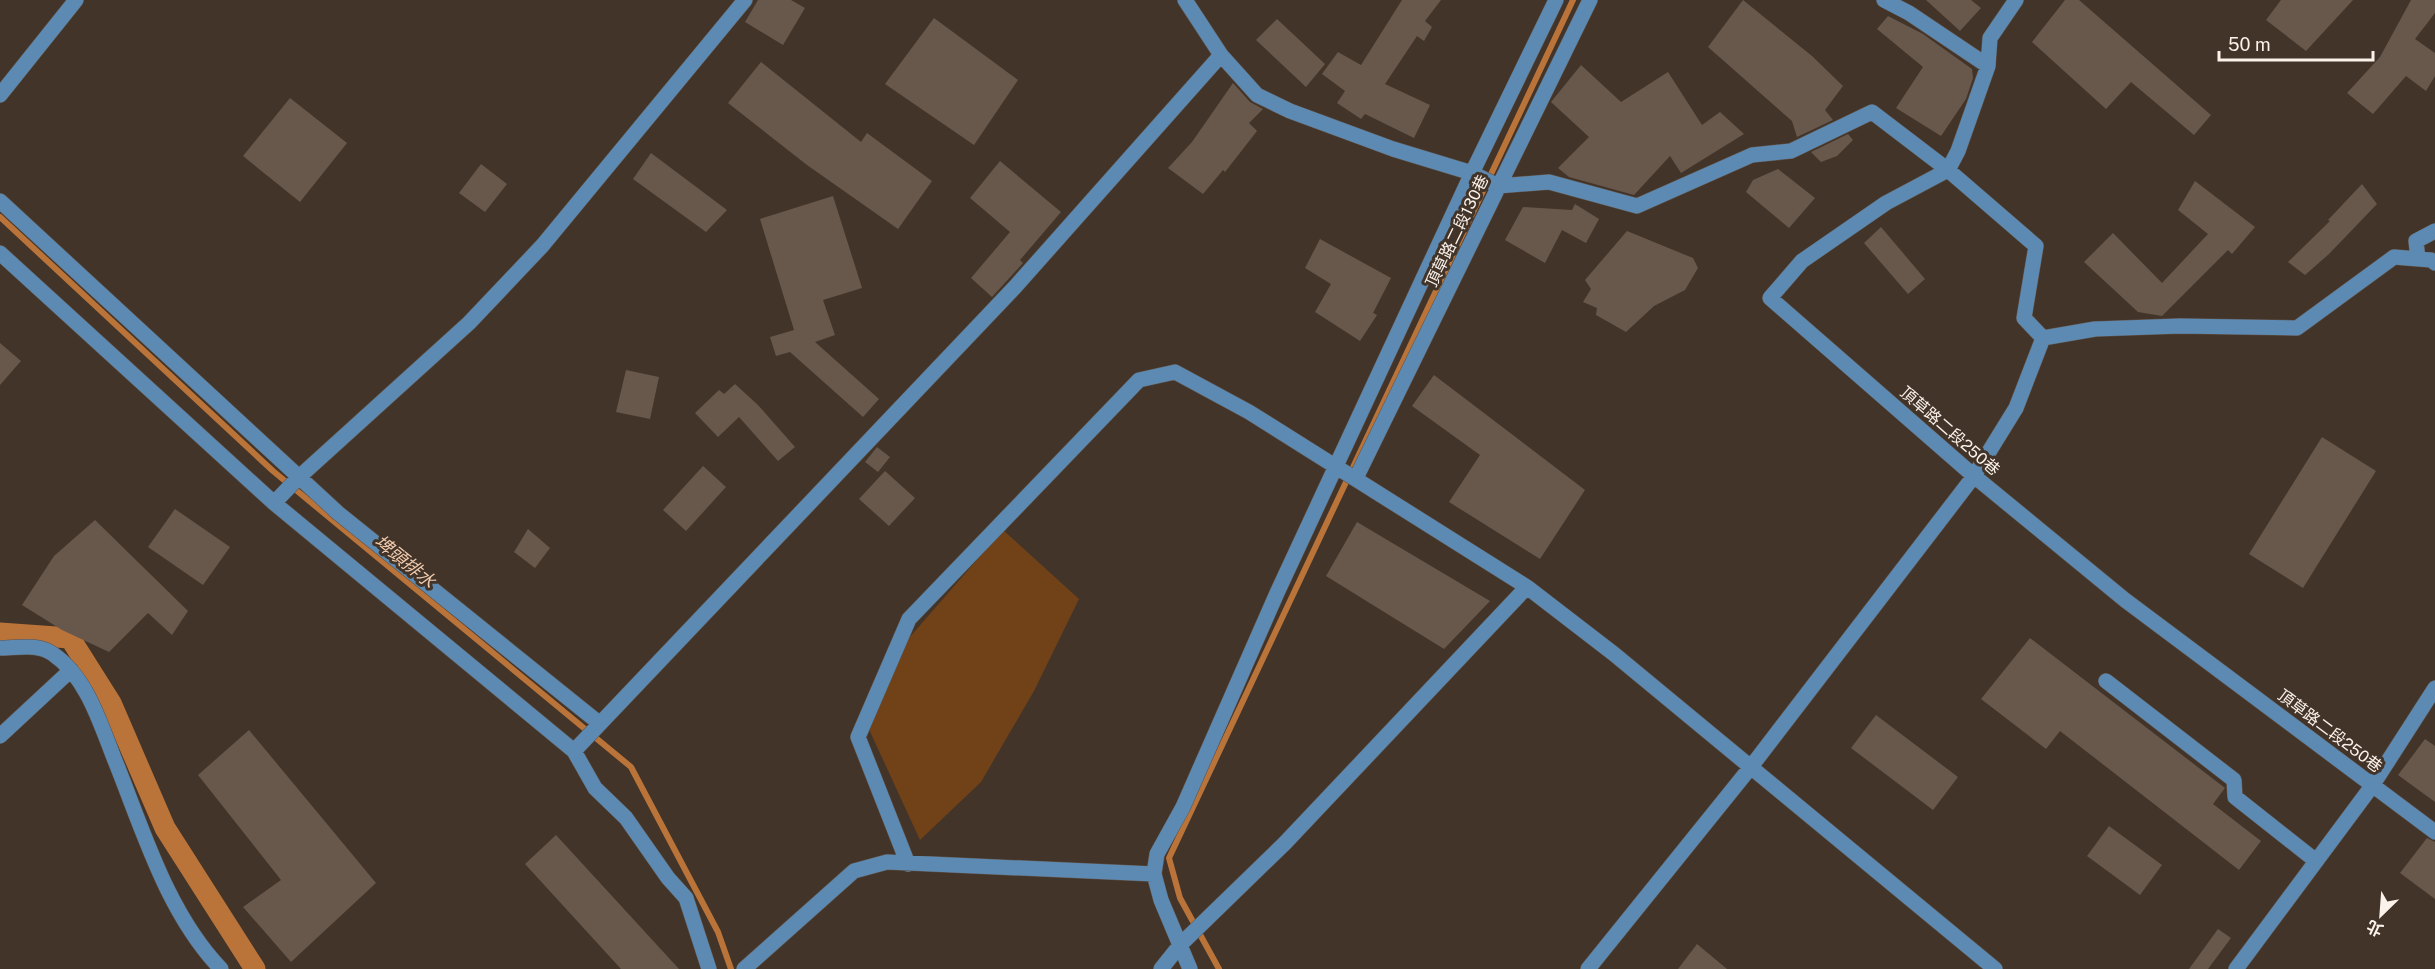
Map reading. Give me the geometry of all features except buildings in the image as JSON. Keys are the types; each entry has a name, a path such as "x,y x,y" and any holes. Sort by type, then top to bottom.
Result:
{"street":[{"path":"0,95 76,0"},
{"path":"274,503 298,477 469,323 542,246 745,0"},
{"path":"1185,0 1221,55 1257,95 1393,149 1472,173 1498,186 1549,182 1636,206 1752,155 1791,151 1872,112 1948,170 2036,246 2024,318 2043,338"},
{"path":"1190,969 1161,900 1154,874 1157,854 1182,807 1277,593 1347,473 1472,173 1556,0"},
{"name":"頂草路二段130巷","path":"1347,473 1498,186 1590,0"},
{"path":"1884,0 1909,13 1988,66"},
{"path":"1948,170 1958,151 1988,66 1990,38 2016,0"},
{"path":"574,751 1015,287 1221,55"},
{"name":"頂草路二段250巷","path":"1948,170 1886,203 1802,261 1770,298 1974,477 2125,600 2435,831"},
{"path":"0,201 338,513 599,723"},
{"path":"2418,259 2416,241 2435,231"},
{"path":"0,253 274,503 574,751 595,788 626,818 668,878 686,897 709,969"},
{"path":"2043,338 2095,328 2180,326 2297,328 2394,257 2431,260 2435,263"},
{"path":"1588,969 1749,768 1974,477 2016,408 2043,338"},
{"path":"908,864 858,737 909,619 1139,380 1175,372 1249,412 1527,587 1614,654 1749,768 1995,969"},
{"path":"1161,969 1181,944 1285,843 1527,587"},
{"path":"0,648 30,647 52,652 71,670 93,704 147,842 179,911 200,947 221,969"},
{"path":"0,736 71,670"},
{"path":"2106,681 2234,780 2235,797 2316,861"},
{"path":"2236,969 2372,786 2435,688"},
{"path":"744,969 854,872 887,862 1154,874"}],"shaded area":[{"path":"1003,530 1079,599 1034,691 981,782 920,840 867,725 902,646"}],"waterway":[{"path":"1219,969 1180,898 1169,858 1573,0"},
{"name":"埤頭排水","path":"0,217 273,471 631,767 718,932 731,969"},
{"path":"0,633 70,638 111,703 165,828 255,969"}]}
